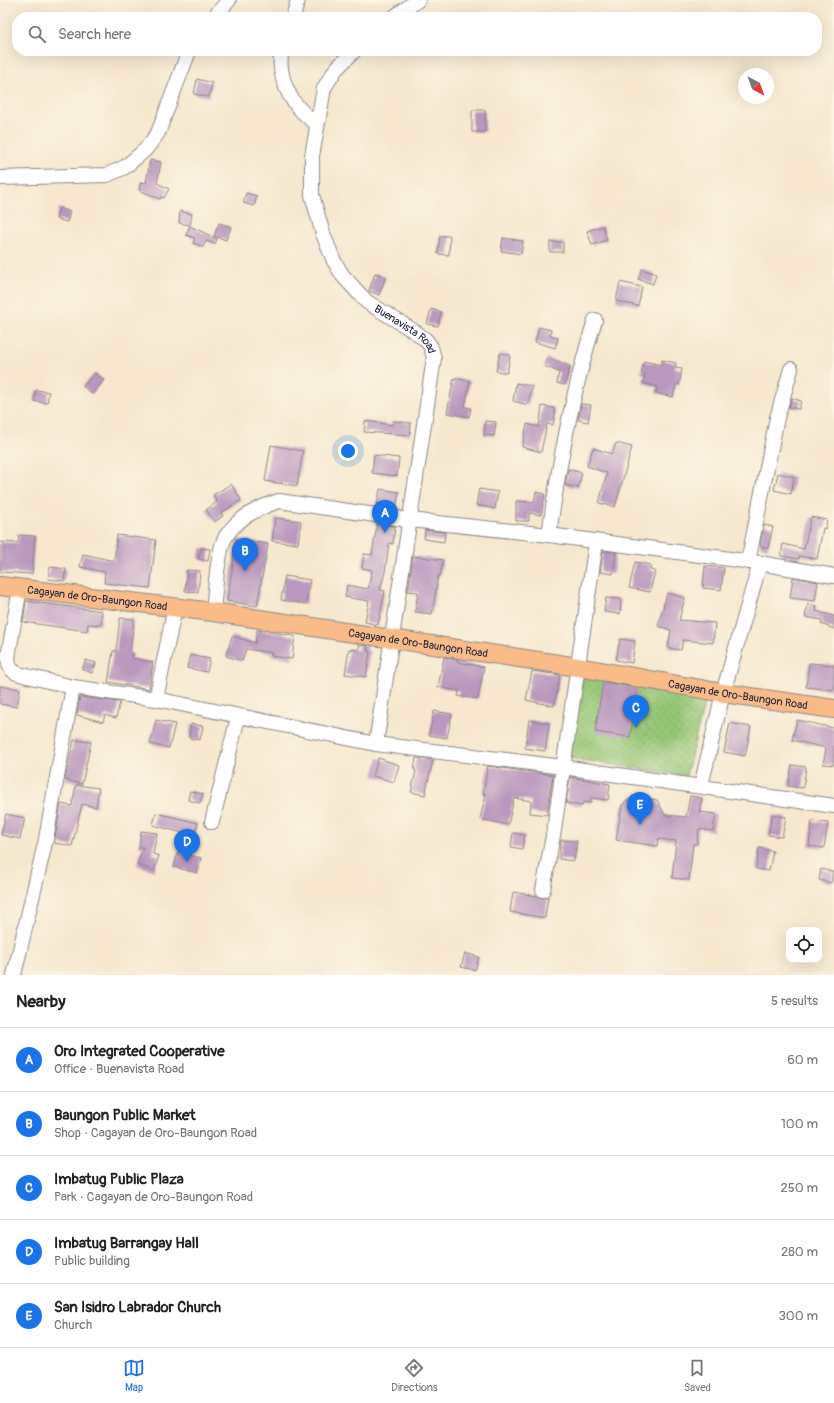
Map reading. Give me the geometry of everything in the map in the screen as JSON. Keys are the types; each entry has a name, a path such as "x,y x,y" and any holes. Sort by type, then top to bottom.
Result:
{"main road":[{"name":"Cagayan de Oro-Baungon Road","path":"0,586 213,612 578,667 834,709"}],"street":[{"path":"218,12 229,0"},
{"path":"294,12 298,0"},
{"path":"401,12 418,0"},
{"path":"0,178 80,177 107,175 125,168 145,150 158,133 188,56"},
{"path":"282,56 282,72 288,92 297,107 316,124"},
{"name":"Buenavista Road","path":"349,56 336,69 324,88 316,124 312,156 312,195 323,234 334,261 353,289 368,302 418,332 431,347 434,358 376,744"},
{"path":"549,535 558,470 582,361 595,320"},
{"path":"701,786 754,563 777,418 791,369"},
{"path":"213,612 221,553 226,536 239,521 262,506 280,501 296,502 410,520 549,535 754,563 834,576"},
{"path":"543,890 596,542"},
{"path":"20,588 8,657 9,666 15,673 73,687 156,700 376,744 563,766 834,806"},
{"path":"156,700 175,607"},
{"path":"14,975 46,839 73,687"},
{"path":"212,822 238,717"}],"green space":[{"path":"583,675 706,697 686,776 569,758"}],"building":[{"path":"197,79 212,83 209,97 194,94"},
{"path":"472,110 485,110 485,132 472,132"},
{"path":"150,160 161,162 157,183 169,189 164,198 161,197 160,199 139,190 141,182 146,183"},
{"path":"246,193 257,196 254,206 243,203"},
{"path":"59,208 70,212 67,222 56,219"},
{"path":"180,211 192,214 190,225 179,223"},
{"path":"219,223 231,227 226,240 214,236"},
{"path":"190,226 217,239 215,244 206,241 203,247 193,243 195,238 186,235"},
{"path":"603,226 607,240 592,245 587,231"},
{"path":"440,236 450,236 449,255 438,254"},
{"path":"503,238 523,241 521,254 501,251"},
{"path":"550,242 563,242 563,252 550,252"},
{"path":"642,269 656,274 653,284 638,279"},
{"path":"375,273 386,277 379,295 369,291"},
{"path":"620,282 642,287 638,306 616,301"},
{"path":"431,309 441,312 438,326 427,324"},
{"path":"539,327 551,330 550,335 558,338 555,348 535,342"},
{"path":"500,353 510,355 507,373 496,371"},
{"path":"547,358 570,366 565,385 557,383 559,372 544,366"},
{"path":"662,360 676,363 675,368 682,369 679,385 676,384 673,397 656,393 657,387 643,383 645,374 641,373 644,361 661,365"},
{"path":"95,373 104,380 92,394 83,386"},
{"path":"454,378 470,381 465,407 471,408 469,417 447,413"},
{"path":"516,383 532,386 528,405 513,401"},
{"path":"36,390 49,392 47,403 34,401"},
{"path":"792,398 801,401 799,409 789,407"},
{"path":"581,404 591,405 588,422 578,420"},
{"path":"542,406 554,408 555,415 553,425 547,424 541,452 522,447 527,424 539,427"},
{"path":"365,421 392,425 393,421 411,423 410,435 364,432"},
{"path":"485,421 496,422 494,436 484,435"},
{"path":"616,443 632,447 615,507 599,503 607,473 587,466 593,448 612,454"},
{"path":"271,445 303,451 297,486 265,481"},
{"path":"374,455 399,458 397,476 372,473"},
{"path":"568,469 582,473 578,488 565,485"},
{"path":"778,473 794,477 791,494 774,490"},
{"path":"231,484 241,500 221,513 223,516 215,522 206,510 217,502 213,495"},
{"path":"380,489 399,492 396,508 377,505"},
{"path":"479,489 498,492 495,509 476,505"},
{"path":"536,492 545,494 541,515 529,513 529,521 516,521 516,501 534,502"},
{"path":"811,517 827,520 825,529 823,528 817,559 799,556 799,559 781,556 783,544 804,549"},
{"path":"275,518 301,521 298,544 272,541"},
{"path":"377,524 395,526 393,544 389,543 385,572 380,590 385,591 378,625 365,622 369,601 345,597 347,585 368,589 372,570 362,568 364,554 372,555"},
{"path":"764,525 773,527 768,548 760,546"},
{"path":"425,530 445,532 444,542 424,539"},
{"path":"19,535 35,536 32,574 0,572 0,542 18,543"},
{"path":"117,535 156,540 150,588 104,583 105,572 80,567 83,554 114,561"},
{"path":"237,539 268,544 257,606 227,601"},
{"path":"201,548 210,549 208,561 198,559"},
{"path":"603,551 616,552 613,574 600,572"},
{"path":"413,556 443,560 440,576 438,576 432,614 415,612 418,592 408,591"},
{"path":"635,562 651,565 650,570 655,571 650,592 629,588"},
{"path":"705,566 724,568 721,590 703,588"},
{"path":"50,567 66,569 64,581 48,579"},
{"path":"187,570 200,571 198,592 185,591"},
{"path":"285,576 310,580 306,604 281,600"},
{"path":"793,577 818,582 815,601 790,598"},
{"path":"667,593 685,598 679,620 715,623 713,643 683,640 681,650 668,648 671,630 658,626"},
{"path":"606,598 621,599 620,614 604,612"},
{"path":"26,601 102,611 101,625 88,624 87,631 23,622"},
{"path":"808,604 817,606 816,611 834,616 834,629 821,624 822,620 805,617"},
{"path":"120,618 134,619 130,653 133,654 132,658 153,662 149,689 108,682 113,651 116,651"},
{"path":"257,630 295,636 292,659 271,656 272,653 246,649 242,661 226,656 232,636 255,643"},
{"path":"620,639 635,641 632,663 616,660"},
{"path":"359,645 368,646 367,651 370,651 366,677 345,674 349,649 359,650"},
{"path":"190,655 210,659 207,672 187,668"},
{"path":"444,657 458,660 458,662 484,667 478,699 458,696 459,691 438,687"},
{"path":"86,660 96,663 92,673 82,669"},
{"path":"809,663 834,665 834,690 806,687"},
{"path":"532,671 560,675 554,706 526,700"},
{"path":"603,682 638,688 630,737 595,732"},
{"path":"0,686 20,689 17,707 0,704"},
{"path":"80,697 120,702 116,718 105,715 103,722 77,715"},
{"path":"434,711 452,714 447,738 429,735"},
{"path":"156,720 175,724 169,748 150,744"},
{"path":"529,720 549,723 545,751 525,748"},
{"path":"797,720 834,728 834,765 823,764 826,748 792,740"},
{"path":"730,723 751,727 745,756 724,752"},
{"path":"191,724 203,726 200,740 189,738"},
{"path":"74,740 91,742 82,784 65,780"},
{"path":"378,758 399,765 394,782 373,776"},
{"path":"416,758 433,760 425,795 411,792 416,771 414,770"},
{"path":"792,765 806,767 803,788 788,786"},
{"path":"488,766 553,775 547,815 530,813 531,801 514,798 508,825 480,819 486,794 483,794"},
{"path":"570,777 610,784 608,800 591,798 591,803 583,802 582,806 566,803"},
{"path":"76,785 99,788 96,807 82,804 72,846 54,843 61,804 72,806"},
{"path":"190,791 203,794 200,803 188,800"},
{"path":"633,796 657,800 665,815 686,817 690,796 702,798 699,812 716,814 713,831 699,829 697,844 693,844 689,880 672,878 676,841 658,839 657,846 616,840 622,805"},
{"path":"156,813 198,823 194,836 153,825"},
{"path":"6,814 25,818 20,839 1,835"},
{"path":"772,815 786,817 782,837 768,835"},
{"path":"812,821 828,823 824,848 809,846"},
{"path":"141,831 157,833 153,854 159,856 154,871 137,865 143,847 139,847"},
{"path":"513,833 525,835 522,849 511,847"},
{"path":"561,840 577,841 574,861 559,859"},
{"path":"759,848 773,851 769,871 756,869"},
{"path":"178,852 201,858 197,873 174,867"},
{"path":"821,869 833,872 831,883 819,880"},
{"path":"513,892 542,898 548,897 545,918 510,912"},
{"path":"465,953 479,957 475,970 461,967"}],"place":[{"name":"Oro Integrated Cooperative","path":"385,533"},
{"name":"Baungon Public Market","path":"245,571"},
{"name":"Imbatug Public Plaza","path":"636,728"},
{"name":"San Isidro Labrador Church","path":"640,825"},
{"name":"Imbatug Barrangay Hall","path":"187,862"}]}
